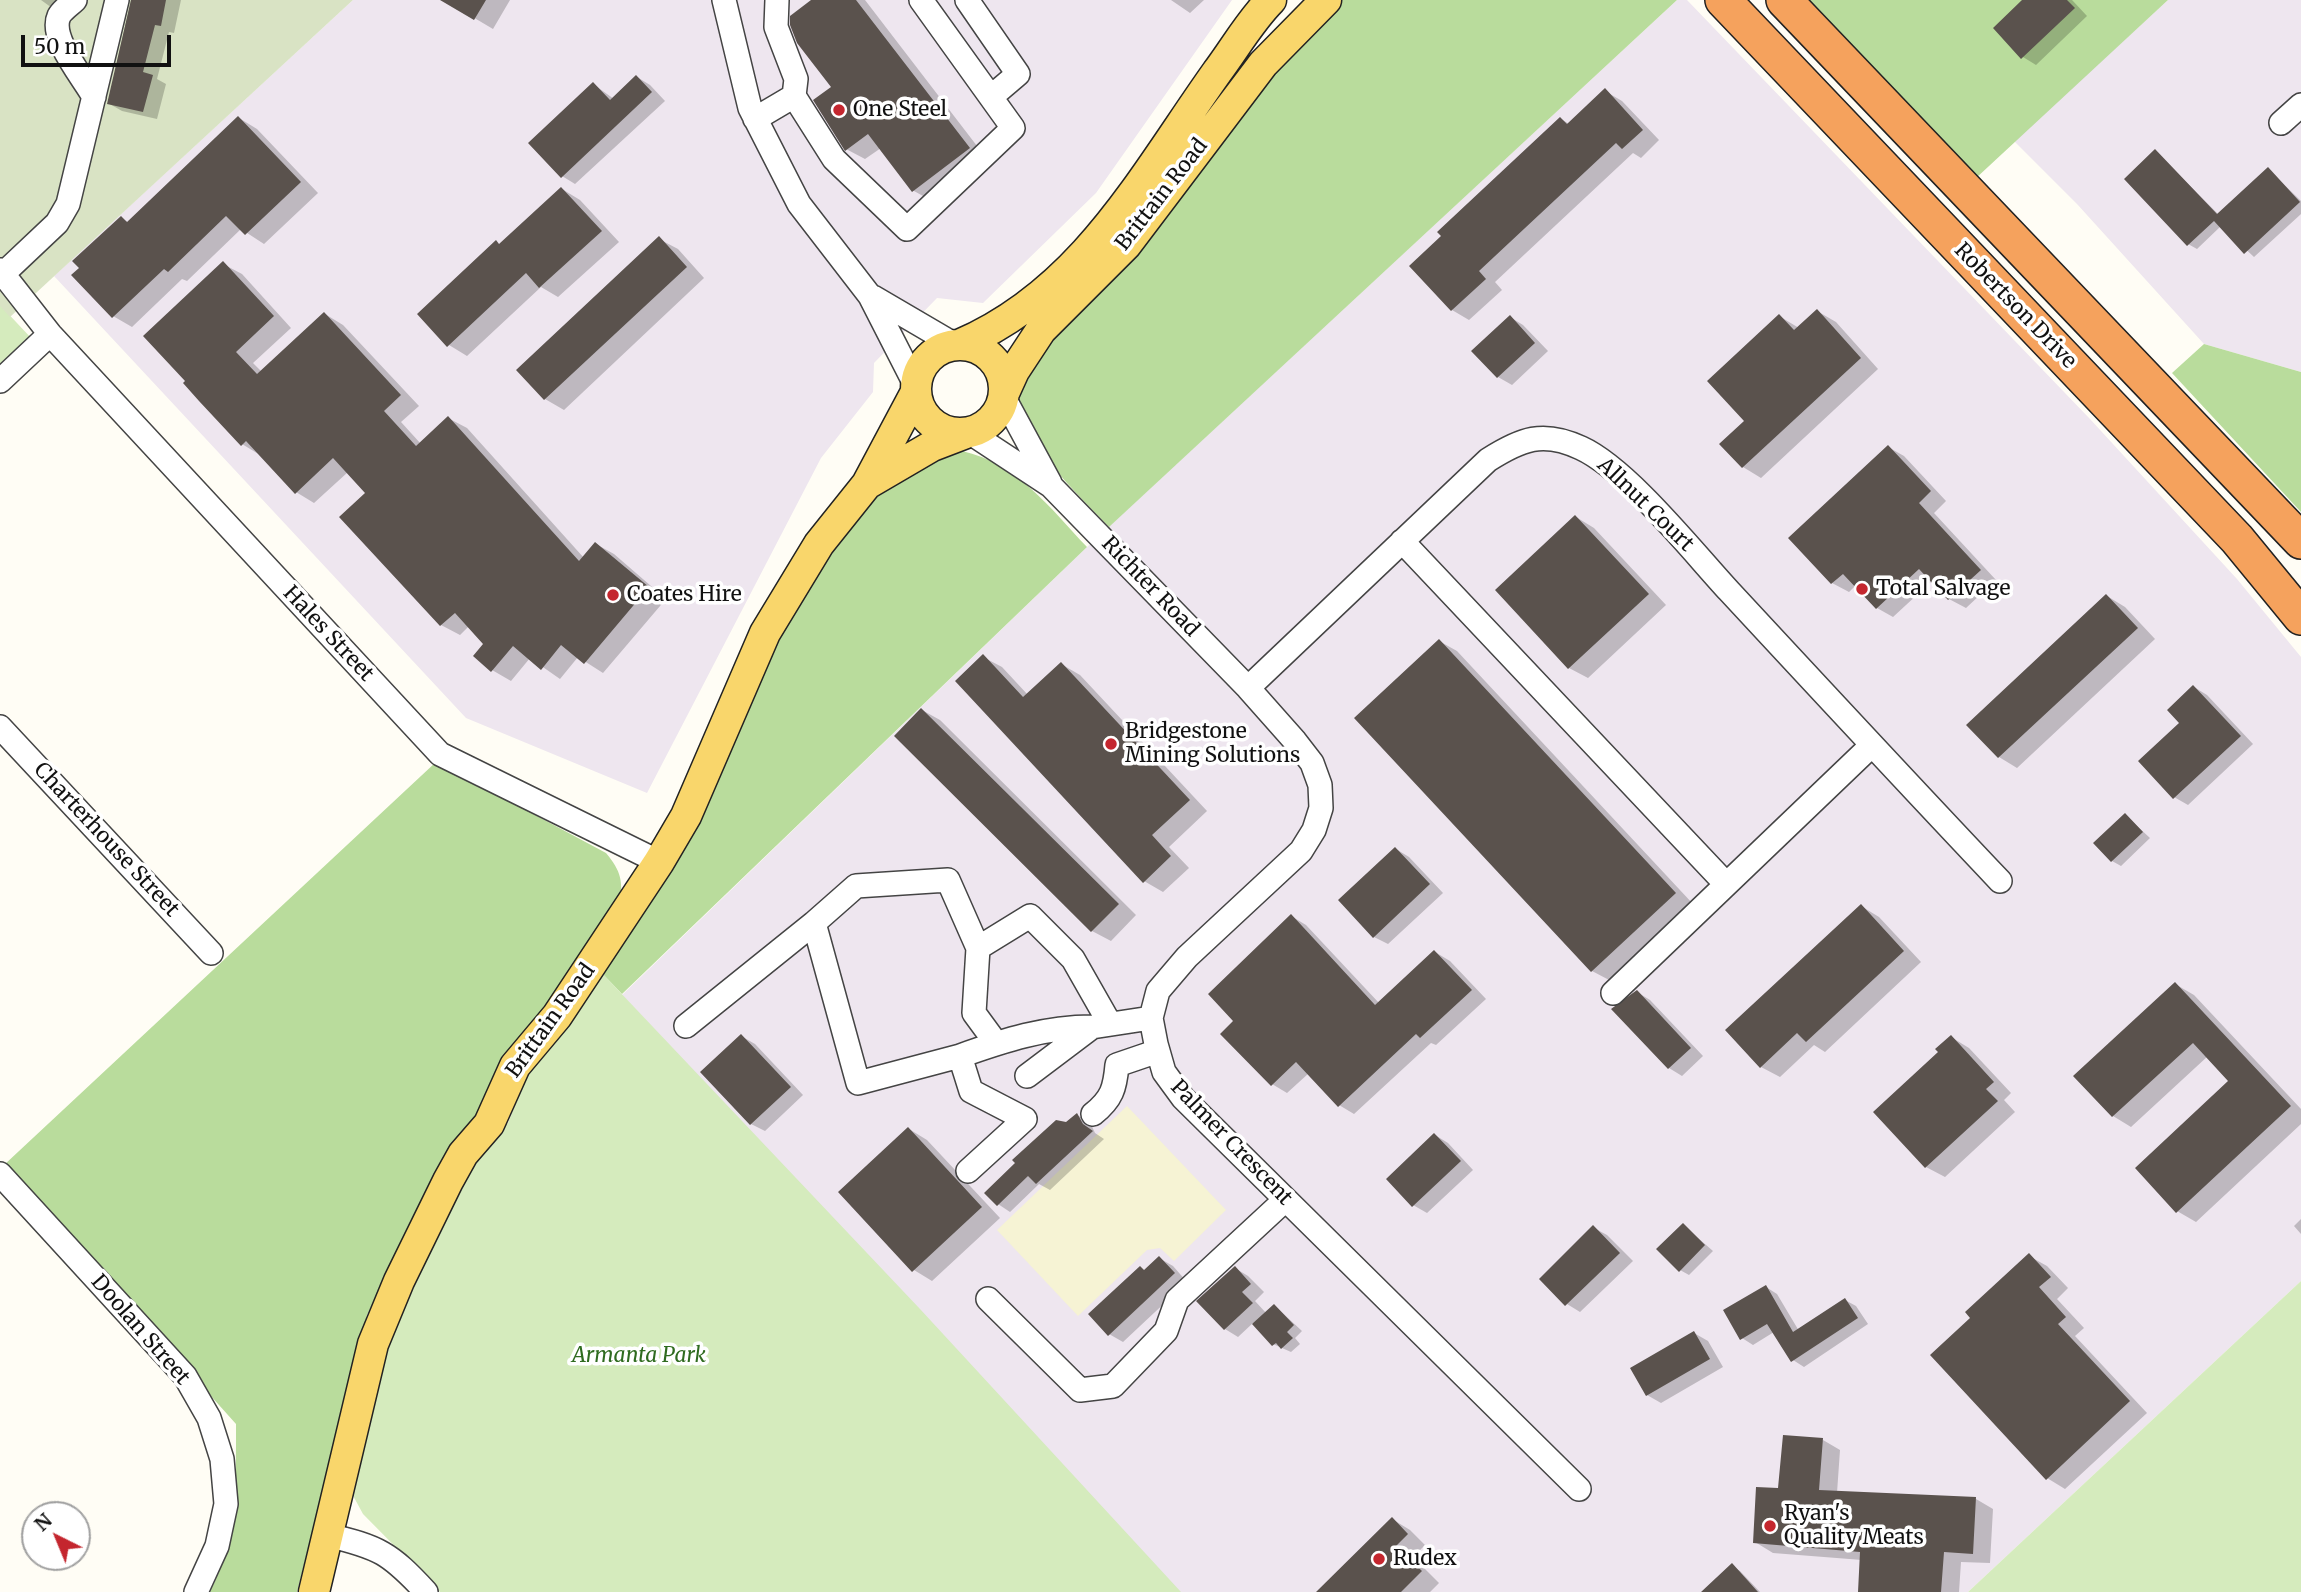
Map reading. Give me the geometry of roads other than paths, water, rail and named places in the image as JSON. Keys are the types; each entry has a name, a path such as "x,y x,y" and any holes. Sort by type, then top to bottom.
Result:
{"highway":[{"name":"Robertson Drive","path":"1723,0 2237,540 2301,617"},
{"path":"1784,0 2301,541"}],"main road":[{"name":"Brittain Road","path":"957,345 1006,323 1094,246 1133,197 1185,117 1272,0"},
{"name":"Brittain Road","path":"1004,394 1014,371 1041,330 1126,245 1263,64 1326,0"},
{"path":"957,345 987,354 1003,378 1004,394 992,419 968,433 952,433 932,423 919,406 916,389 925,363 933,354 957,345"},
{"name":"Brittain Road","path":"314,1592 373,1345 399,1281 463,1154 489,1124 515,1066 557,1016 659,862 686,816 765,633 819,544 867,484 916,389"},
{"name":"Brittain Road","path":"867,484 932,446 968,433"}],"street":[{"path":"75,0 60,13 56,29 62,45 94,97"},
{"path":"2,272 57,223 68,204 115,9 96,0"},
{"path":"724,0 755,119 799,204 870,296 916,389"},
{"path":"777,0 776,27 796,79 794,96 834,159 907,229 1013,128 927,2"},
{"path":"967,0 1018,74 991,97"},
{"path":"755,119 794,96"},
{"path":"2281,123 2301,105"},
{"name":"Hales Street","path":"2,272 51,334 440,754 659,862"},
{"path":"870,296 957,345"},
{"path":"0,381 51,334"},
{"name":"Richter Road","path":"1004,394 1051,486"},
{"name":"Richter Road","path":"968,433 1051,486 1248,688"},
{"name":"Allnut Court","path":"1248,688 1488,460 1514,443 1541,438 1582,449 1604,462 1666,521 1871,746 2000,881"},
{"path":"1402,541 1726,884"},
{"path":"814,923 858,1083 1056,1027 1101,1025 1151,1018 1158,991 1187,957 1301,851 1314,830 1321,808 1320,785 1312,763 1248,688"},
{"name":"Charterhouse Street","path":"0,726 211,953"},
{"path":"1613,993 1871,746"},
{"path":"686,1026 856,886 948,880 978,948 974,1013 996,1043"},
{"path":"978,948 1030,916 1073,959 1101,1025"},
{"name":"Palmer Crescent","path":"1151,1018 1164,1072 1183,1098 1578,1489"},
{"path":"1027,1076 1101,1025"},
{"path":"1093,1114 1109,1101 1115,1088 1117,1065 1158,1051"},
{"path":"960,1056 971,1091 1025,1119 968,1171"},
{"name":"Doolan Street","path":"0,1174 185,1376 209,1418 222,1459 226,1504 217,1546 196,1592"},
{"path":"988,1299 1080,1390 1113,1386 1166,1331 1177,1300 1285,1199"},
{"path":"327,1535 375,1547 401,1566 426,1592"}],"place":[{"name":"One Steel","path":"839,110"},
{"name":"Total Salvage","path":"1862,589"},
{"name":"Coates Hire","path":"613,595"},
{"name":"Bridgestone Mining Solutions","path":"1111,744"},
{"name":"Ryan's Quality Meats","path":"1770,1526"},
{"name":"Rudex","path":"1379,1559"}],"park label":[{"name":"Armanta Park","path":"639,1356"}]}
